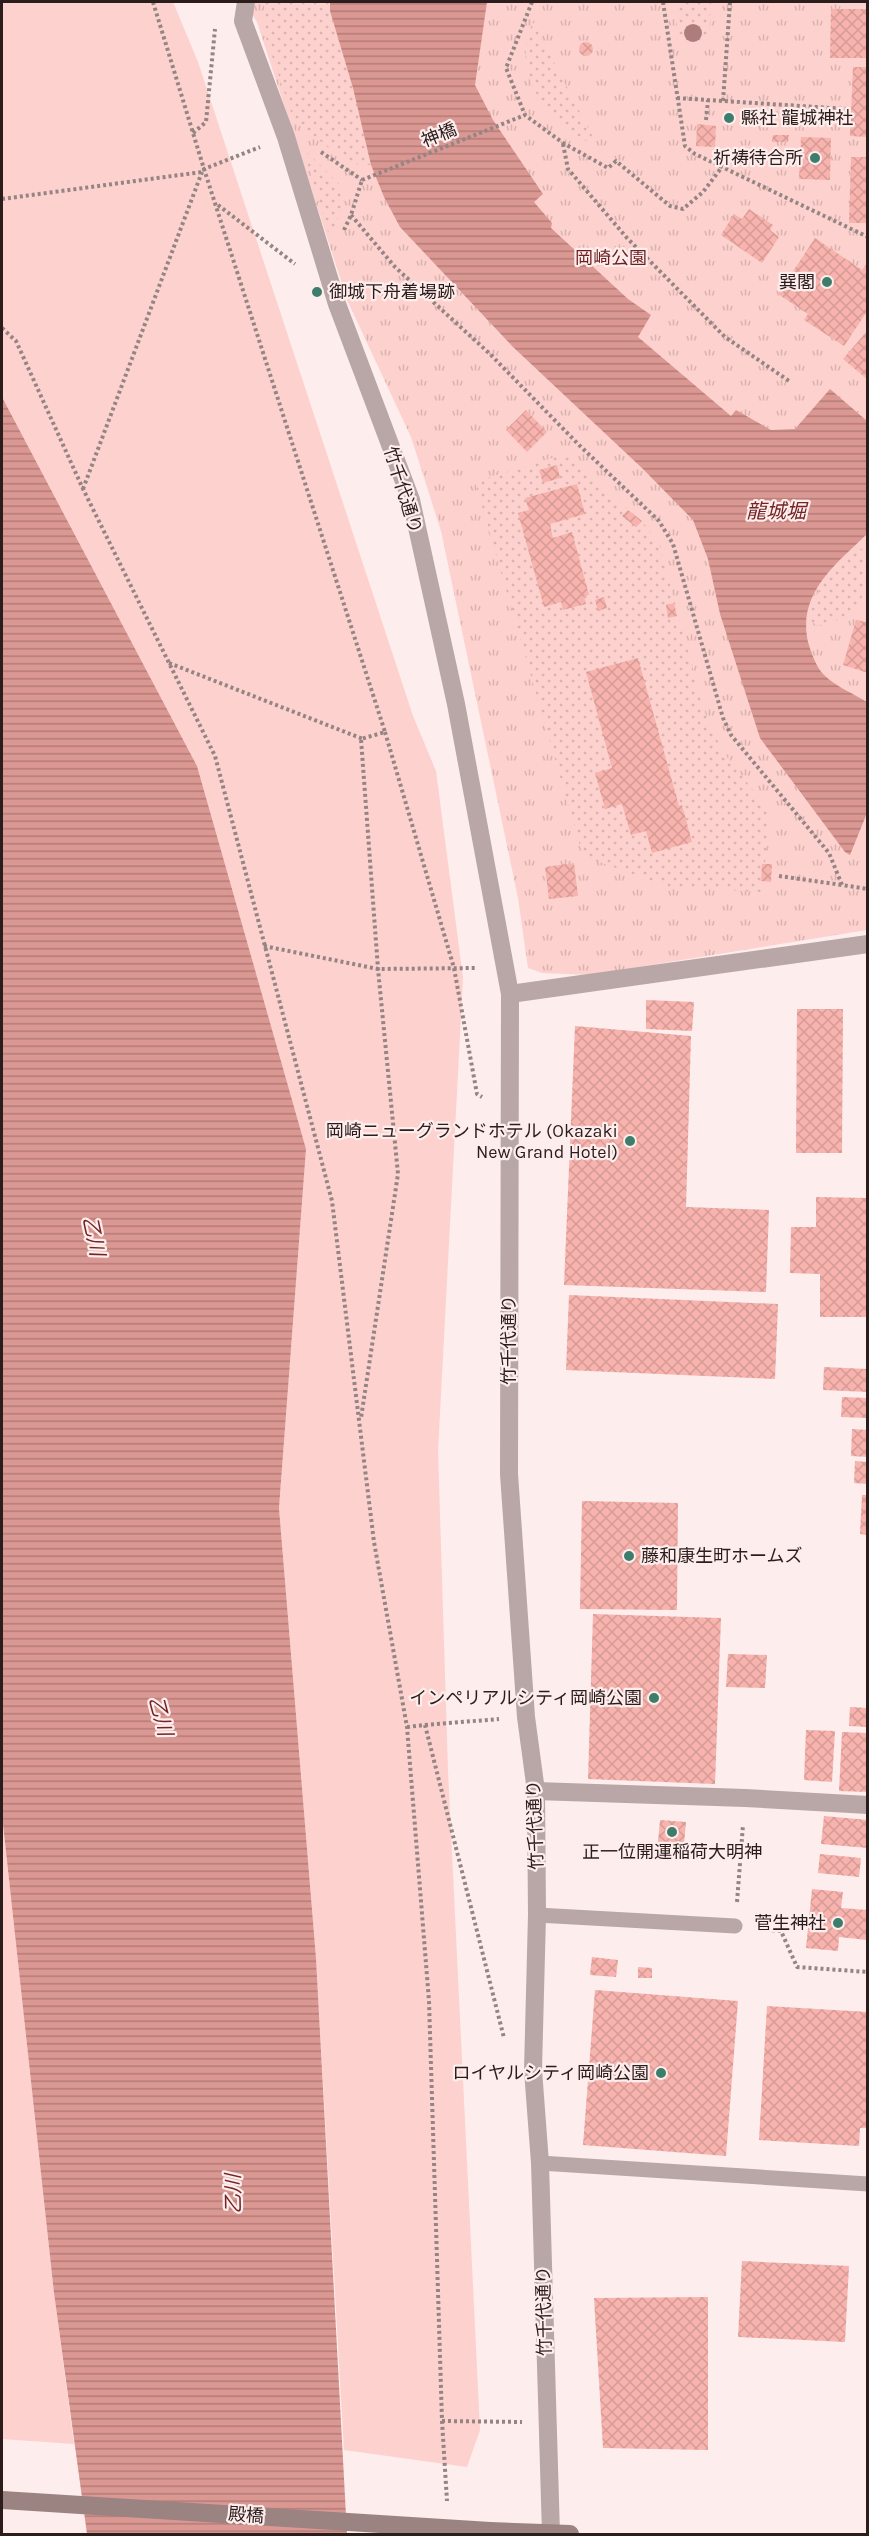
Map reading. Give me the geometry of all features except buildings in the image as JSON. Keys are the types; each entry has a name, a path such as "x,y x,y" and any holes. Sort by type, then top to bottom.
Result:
{"main road":[{"name":"殿橋","path":"2,2500 570,2535"}],"street":[{"name":"竹千代通り","path":"246,2 243,21 286,137 337,304 411,501 456,704 510,994 509,1474 526,1717 536,1791 537,1915 533,2070 540,2163 551,2534"},
{"path":"510,994 867,944"},
{"path":"536,1791 745,1798 867,1805"}],"lane":[{"path":"537,1915 735,1926"},
{"path":"540,2163 867,2184"}],"path":[{"path":"153,2 203,171 217,204 385,732 454,968 477,1094 509,1116"},
{"path":"531,2 506,68 525,115 563,143 608,168 616,161 670,206 683,208 703,192 722,167"},
{"path":"663,2 685,146 722,167 867,237"},
{"path":"723,101 730,2"},
{"path":"193,133 206,122 216,23"},
{"path":"677,98 847,109"},
{"path":"706,120 708,100"},
{"name":"神橋","path":"362,180 525,115"},
{"path":"2,199 203,171 286,137 297,135 362,180 351,215 326,262"},
{"path":"563,143 568,169 627,238 725,337 789,381"},
{"path":"83,489 203,171"},
{"path":"217,204 298,267"},
{"path":"351,215 395,267 490,354 579,445 659,521 673,544 723,718 731,735 829,853 842,885"},
{"path":"2,328 16,341 83,489 215,756 332,1201 374,1542 407,1727 429,2001 442,2421 448,2512"},
{"path":"168,662 361,740 385,732"},
{"path":"360,1425 398,1174 378,969 361,740"},
{"path":"778,876 867,889"},
{"path":"264,946 378,969 454,968"},
{"path":"407,1727 526,1717"},
{"path":"425,1725 506,2044 533,2070"},
{"path":"745,1798 735,1926 782,1931 797,1967 867,1972"},
{"path":"442,2421 546,2422"}],"green space":[{"path":"2,2 173,2 198,62 413,716 436,771 463,978 438,1451 448,1771 480,2430 467,2467 344,2450 316,1958 279,1508 306,1149 197,766 2,397"},
{"name":"岡崎公園","path":"245,2 867,2 867,930 589,975 542,973 528,968 518,898 441,531 411,437 348,302 257,22"},
{"path":"264,2 330,2 330,11 353,88 371,165 349,164 300,125 291,112 265,35"},
{"path":"678,2 711,2 709,40 705,44 679,42 676,38"},
{"path":"533,22 596,143 594,145 561,123 548,110 529,78 526,60 527,41"},
{"path":"303,148 342,187 345,197 333,235 329,235"},
{"path":"568,453 648,528 660,547 703,707 712,731 727,757 770,812 762,892 669,887 583,856 475,482"},
{"path":"867,547 868,581 859,601 848,614 841,618 816,625 811,621 812,610 815,599 828,576 847,558"},
{"path":"2,1815 54,2293 74,2444 2,2439"}],"water":[{"name":"龍城堀","path":"330,2 487,2 475,85 493,120 543,194 534,202 552,223 551,228 628,299 651,315 638,337 731,416 736,410 771,430 795,429 830,389 867,421 867,534 822,581 808,609 806,625 809,646 821,672 834,683 867,702 867,813 850,855 845,852 760,738 720,614 708,559 693,520 643,469 513,347 400,227 371,165 353,88 330,11"},
{"name":"乙川","path":"2,397 197,766 306,1149 279,1508 316,1958 347,2534 87,2534 54,2293 2,1815"}],"place":[{"name":"縣社 龍城神社","path":"729,118"},
{"name":"祈祷待合所","path":"815,158"},
{"name":"巽閣","path":"827,282"},
{"name":"御城下舟着場跡","path":"317,292"},
{"name":"岡崎ニューグランドホテル (Okazaki New Grand Hotel)","path":"630,1141"},
{"name":"藤和康生町ホームズ","path":"629,1556"},
{"name":"インペリアルシティ岡崎公園","path":"654,1698"},
{"name":"正一位開運稲荷大明神","path":"672,1832"},
{"name":"菅生神社","path":"838,1923"},
{"name":"ロイヤルシティ岡崎公園","path":"661,2073"}]}
